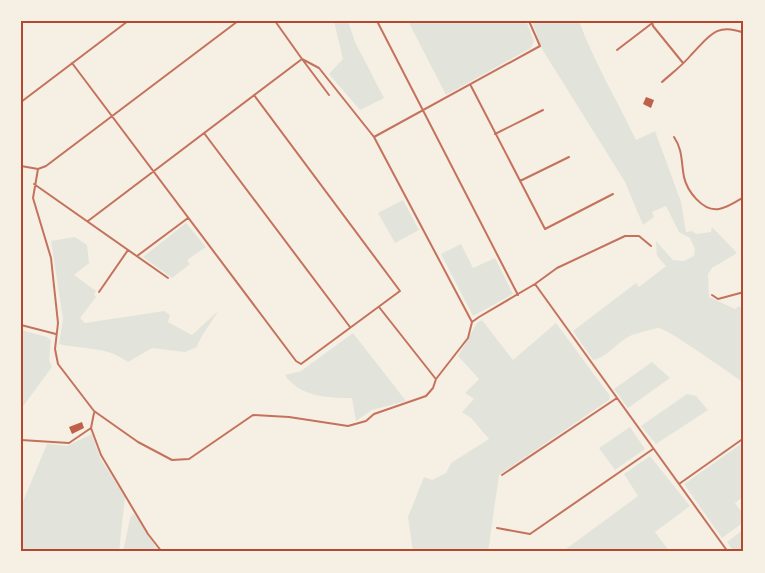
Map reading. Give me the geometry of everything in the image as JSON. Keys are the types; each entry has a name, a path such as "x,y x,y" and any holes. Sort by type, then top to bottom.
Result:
{"street":[{"path":"21,102 128,21"},
{"path":"21,166 38,169 46,166 238,21"},
{"path":"275,21 329,94"},
{"path":"377,21 518,295"},
{"path":"374,137 471,86 540,46 529,21"},
{"path":"617,50 652,22 683,63"},
{"path":"662,82 709,35 725,29 744,32"},
{"path":"38,169 34,183 34,203 51,258 58,323 55,350 58,364 94,411 138,442 172,460 189,459 253,415 289,417 348,426 366,421 374,414 426,396 433,388 436,379 468,338 472,322 374,137 319,68 302,59"},
{"path":"87,221 302,59"},
{"path":"72,63 296,361 301,364 400,291 254,95"},
{"path":"471,86 545,229 613,194"},
{"path":"495,134 543,110"},
{"path":"204,133 351,328"},
{"path":"674,137 681,152 686,183 698,201 711,209 720,209 744,197"},
{"path":"520,181 569,157"},
{"path":"34,183 168,278"},
{"path":"137,256 189,217"},
{"path":"472,322 518,295 557,268 625,236 639,236 651,246"},
{"path":"99,292 128,250"},
{"path":"535,284 728,552"},
{"path":"712,295 718,299 744,292"},
{"path":"380,307 436,379"},
{"path":"21,325 56,334"},
{"path":"502,476 617,398"},
{"path":"94,411 91,428 101,455 148,534 162,552"},
{"path":"21,440 64,444 91,428"},
{"path":"679,484 744,438"},
{"path":"497,528 530,534 654,449"}],"shaded area":[{"path":"334,21 348,21 355,42 384,98 360,110 329,74 343,59"},
{"path":"408,21 526,21 534,41 531,48 446,95"},
{"path":"532,21 579,21 636,140 655,131 681,202 686,232 692,231 696,234 711,232 712,227 737,253 712,268 708,274 709,297 735,309 739,306 744,310 744,383 686,343 658,328 632,335 603,356 593,360 573,331 636,283 639,287 666,266 657,256 656,241 673,260 684,261 694,256 695,249 690,238 679,232 666,206 652,212 654,217 643,225 625,182 542,49"},
{"path":"403,200 419,230 395,243 378,213"},
{"path":"186,223 206,247 187,260 190,264 172,278 143,257"},
{"path":"75,237 87,245 89,263 74,275 96,291 94,294 96,297 80,318 85,323 164,311 170,315 168,322 192,335 218,311 197,347 185,352 152,348 128,362 112,353 59,344 63,319 51,241"},
{"path":"461,244 473,268 495,258 513,294 473,316 441,254"},
{"path":"482,320 513,360 556,323 610,396 609,400 499,475 488,552 413,552 408,517 424,477 432,480 446,473 451,463 489,439 471,418 462,412 474,399 465,393 479,379 458,356 477,323"},
{"path":"21,330 51,340 49,360 52,367 21,409"},
{"path":"353,333 406,401 372,410 356,421 352,398 324,397 306,392 298,388 285,375 301,371"},
{"path":"652,362 670,378 628,408 614,389"},
{"path":"687,394 696,396 708,410 656,444 641,426"},
{"path":"630,427 645,449 615,470 599,448"},
{"path":"92,434 100,458 125,497 119,552 21,552 21,506 47,444 67,446"},
{"path":"744,442 744,496 735,503 744,515 744,522 722,538 684,484"},
{"path":"650,456 690,506 655,532 670,552 562,552 638,496 624,474"},
{"path":"134,513 159,552 123,552 130,518"},
{"path":"744,529 744,552 734,552 727,542"}],"building":[{"path":"646,97 654,100 651,108 643,104"},
{"path":"82,422 84,428 72,434 69,427"}]}
